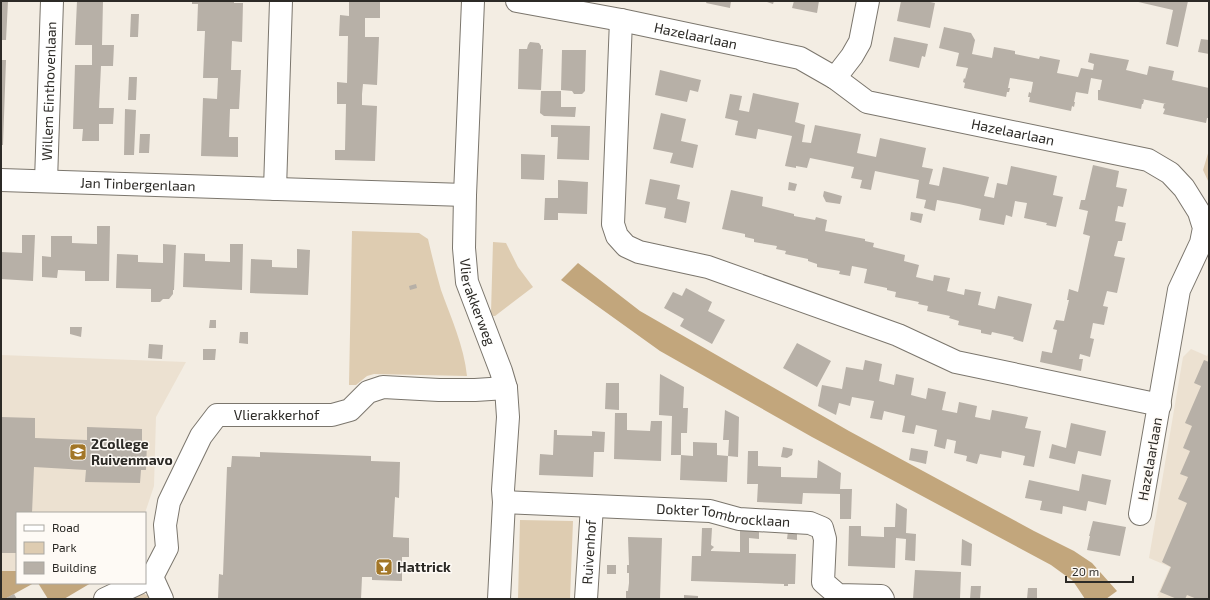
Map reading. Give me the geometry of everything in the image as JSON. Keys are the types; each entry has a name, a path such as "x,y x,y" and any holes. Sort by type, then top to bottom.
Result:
{"street":[{"name":"Willem Einthovenlaan","path":"46,181 52,1"},
{"path":"275,189 281,1"},
{"name":"Vlierakkerweg","path":"473,1 464,248 467,282 506,388 508,417 503,490 504,502 499,599"},
{"name":"Hazelaarlaan","path":"517,1 621,20 800,58 835,78 867,102 1148,160 1170,173 1184,188 1199,212 1204,228 1200,243 1179,290 1140,514"},
{"path":"835,78 852,56 860,42 868,1"},
{"name":"Hazelaarlaan","path":"621,20 613,224 618,236 626,246 639,252 708,267 898,335 956,362 1160,405"},
{"name":"Jan Tinbergenlaan","path":"1,180 466,195"},
{"name":"Vlierakkerhof","path":"146,579 167,548 165,525 169,502 202,436 217,415 332,415 350,410 368,392 383,387 439,390 506,388"},
{"name":"Dokter Tombrocklaan","path":"504,502 710,511 739,519 810,522 822,528 825,540 823,582 838,595 881,596 883,599"},
{"name":"Ruivenhof","path":"586,599 592,506"},
{"path":"146,581 162,599"},
{"path":"105,599 137,584"}],"shaded area":[{"path":"578,263 640,311 849,431 1074,551 1092,563 1117,591 1106,599 1085,599 1073,581 1051,565 812,437 660,351 561,280"},
{"path":"1191,349 1207,356 1209,351 1209,599 1157,599 1170,567 1149,558 1183,357"},
{"name":"2College Ruivenmavo","path":"1,355 186,362 156,417 154,486 145,512 16,512 16,576 1,584"},
{"path":"1,571 16,571 16,584 32,584 5,599 1,599"},
{"path":"39,584 89,584 64,599 48,599"}],"green space":[{"path":"1209,150 1209,183 1203,170"},
{"path":"352,231 419,233 428,239 441,290 460,343 467,376 374,374 367,376 356,385 349,385"},
{"path":"493,242 506,243 518,267 533,287 495,316 491,313"},
{"path":"520,520 573,521 570,599 518,599"},
{"path":"139,593 147,595 152,599 123,599"}],"building":[{"path":"1,1 8,1 6,40 1,40"},
{"path":"77,1 103,1 102,45 114,45 113,66 101,66 99,108 114,108 113,124 99,124 99,141 82,141 83,129 73,129 75,65 92,65 92,45 75,45"},
{"path":"192,1 234,1 234,3 243,3 242,42 232,41 231,70 241,70 239,109 230,109 229,137 238,137 238,157 201,156 203,98 217,99 218,78 203,78 205,31 197,31 198,4 192,4"},
{"path":"349,1 380,1 380,18 365,18 365,37 379,37 377,85 363,84 362,94 362,105 377,106 375,161 335,160 335,150 345,150 346,104 337,104 337,82 347,83 348,36 339,36 340,15 349,16"},
{"path":"707,1 731,1 730,8 706,3"},
{"path":"764,1 774,1 773,4"},
{"path":"794,1 819,1 817,13 792,8"},
{"path":"901,1 925,1 935,3 930,28 897,21"},
{"path":"1134,1 1188,1 1178,47 1166,44 1173,10"},
{"path":"131,14 139,14 138,37 130,37"},
{"path":"944,27 971,33 975,40 972,54 992,58 994,47 1015,51 1015,54 1039,59 1040,56 1060,60 1057,73 1078,77 1081,68 1093,70 1094,64 1088,62 1090,53 1129,60 1126,70 1147,75 1149,66 1174,71 1172,80 1209,88 1209,118 1207,118 1206,123 1163,114 1165,109 1163,108 1164,104 1166,104 1142,99 1144,100 1141,109 1098,100 1098,90 1100,90 1102,80 1091,78 1088,94 1076,92 1074,107 1072,106 1071,111 1029,102 1029,92 1031,93 1033,82 1010,78 1008,88 1010,88 1006,97 964,88 965,83 963,82 968,68 956,66 959,53 939,48"},
{"path":"894,37 928,44 925,57 922,56 919,68 889,61"},
{"path":"1201,39 1209,40 1209,54 1198,52"},
{"path":"530,42 539,43 541,49 543,49 541,90 518,89 519,49 527,49"},
{"path":"562,50 586,50 585,91 582,94 574,94 572,91 561,90"},
{"path":"1,60 6,60 3,145 1,145"},
{"path":"660,70 701,80 698,92 690,90 687,102 655,95"},
{"path":"129,77 137,77 136,100 128,100"},
{"path":"541,91 561,91 561,107 576,107 575,117 544,116 540,113"},
{"path":"753,93 799,103 795,122 805,125 802,142 811,143 815,125 861,134 857,153 876,157 880,138 926,148 922,167 933,169 929,184 939,186 943,167 989,177 984,196 994,198 997,183 1007,185 1011,166 1057,176 1053,195 1063,197 1056,227 1046,225 1047,223 1024,218 1027,203 1015,201 1012,217 1006,215 1004,225 979,220 981,209 959,204 937,200 935,211 924,208 926,200 916,198 919,180 875,171 871,190 860,188 862,180 851,178 854,167 810,158 807,168 785,166 792,136 758,129 756,139 735,135 738,121 725,118 730,94 742,96 739,110 749,112"},
{"path":"125,109 136,110 134,155 124,155"},
{"path":"661,113 686,119 681,141 698,145 693,168 670,163 673,153 653,149"},
{"path":"551,125 590,126 589,160 557,159 558,137 551,137"},
{"path":"140,134 150,134 149,153 139,153"},
{"path":"521,154 545,155 544,180 521,179"},
{"path":"1093,165 1119,171 1116,187 1127,189 1123,207 1118,206 1115,221 1126,223 1122,241 1118,241 1114,256 1125,258 1117,293 1107,291 1103,306 1108,307 1104,325 1093,323 1090,338 1094,339 1090,357 1080,354 1079,359 1083,359 1081,371 1040,362 1042,351 1052,353 1057,330 1053,329 1056,320 1064,321 1069,300 1067,300 1069,289 1078,292 1090,236 1083,234 1088,211 1079,209 1081,200 1085,200"},
{"path":"650,179 680,185 677,199 690,202 686,223 664,218 666,208 645,204"},
{"path":"558,180 588,182 587,214 558,213 558,220 544,220 545,198 558,198"},
{"path":"789,182 797,184 795,191 788,190"},
{"path":"731,190 763,197 762,206 794,214 794,216 815,220 816,217 827,220 825,231 865,239 865,241 874,243 873,247 905,255 904,261 919,265 916,277 933,281 934,275 950,278 947,291 964,295 965,289 981,292 978,305 995,309 998,296 1032,304 1023,342 1013,339 1014,337 992,332 991,335 981,333 981,330 958,325 959,321 949,318 950,316 927,311 928,306 918,304 919,302 895,297 896,292 887,290 887,288 864,283 867,269 852,266 850,276 839,274 840,271 817,267 817,264 808,261 808,259 785,254 786,251 776,249 777,246 754,242 754,239 745,237 745,234 722,229"},
{"path":"824,191 842,196 840,204 826,202 823,196"},
{"path":"911,212 923,214 921,223 910,220"},
{"path":"97,226 110,226 109,281 85,281 85,271 58,270 57,278 42,277 42,256 51,257 51,236 72,236 72,243 97,244"},
{"path":"22,235 35,235 33,281 1,279 1,252 22,253"},
{"path":"163,244 176,245 174,290 169,299 163,299 160,302 151,302 151,289 116,288 117,254 138,255 138,262 163,263"},
{"path":"230,244 243,244 242,290 183,287 184,253 205,254 205,261 230,262"},
{"path":"297,249 310,250 308,295 250,293 251,259 272,260 272,267 297,268"},
{"path":"416,284 417,288 410,290 409,286"},
{"path":"686,288 712,302 708,311 725,320 712,344 680,326 684,319 664,308 673,292 682,296"},
{"path":"210,320 216,320 216,328 209,328"},
{"path":"70,327 82,327 81,337 70,334"},
{"path":"240,332 248,332 248,344 239,343"},
{"path":"797,343 831,361 817,387 783,368"},
{"path":"149,344 163,345 162,359 148,358"},
{"path":"203,349 216,349 215,360 203,360"},
{"path":"865,360 882,364 879,381 894,385 896,374 914,378 911,395 926,399 928,388 946,392 942,410 957,413 959,402 977,406 975,417 990,420 992,410 1028,417 1025,428 1041,431 1034,467 1023,465 1025,456 1002,451 1001,458 980,454 977,464 966,461 967,456 954,453 956,441 947,439 945,449 934,446 937,430 916,425 914,434 902,432 905,416 884,411 882,420 870,418 874,401 852,397 850,406 839,403 836,415 818,406 822,385 842,389 846,367 863,370"},
{"path":"1204,360 1209,362 1209,599 1197,599 1187,595 1185,599 1177,599 1160,592 1171,567 1162,562 1187,503 1178,499 1188,477 1180,474 1190,451 1183,448 1192,426 1185,423 1201,386 1194,383"},
{"path":"660,374 684,387 683,408 688,408 687,433 681,433 681,455 671,455 672,416 659,415"},
{"path":"606,383 619,383 619,410 605,409"},
{"path":"725,410 739,417 738,457 728,456 729,440 723,440"},
{"path":"615,413 627,413 627,430 650,431 651,421 662,421 661,461 614,459"},
{"path":"1,417 35,418 35,438 87,440 87,427 142,429 142,442 147,442 146,470 141,470 140,483 85,482 86,470 34,467 32,512 16,512 16,553 1,553"},
{"path":"1071,423 1106,431 1101,456 1078,451 1075,464 1049,458 1052,444 1066,448"},
{"path":"554,430 557,430 557,435 592,436 592,431 605,432 604,452 594,452 593,477 539,475 540,454 553,455"},
{"path":"693,442 717,443 717,455 728,456 727,482 680,480 681,455 693,456"},
{"path":"783,447 793,449 792,455 787,458 781,457"},
{"path":"911,448 928,451 926,464 909,460"},
{"path":"748,451 758,451 758,466 781,467 781,477 817,478 818,460 841,473 840,489 852,489 851,519 840,519 840,494 803,493 802,504 757,502 758,484 747,484"},
{"path":"260,452 371,456 371,461 400,462 399,498 395,497 393,537 409,538 409,557 402,557 402,581 372,580 372,577 362,577 361,599 218,599 219,574 223,575 227,467 231,467 232,456 260,457"},
{"path":"1082,474 1111,480 1106,505 1088,501 1086,511 1063,506 1062,514 1040,510 1042,501 1025,498 1029,480 1079,491"},
{"path":"896,503 907,509 906,533 916,534 915,561 905,560 906,539 896,538 895,568 848,566 849,526 861,526 861,536 884,537 884,527 895,527"},
{"path":"1093,521 1126,527 1120,556 1087,550"},
{"path":"702,528 712,528 711,545 714,547 711,551 740,552 740,529 759,530 759,539 749,538 749,553 796,554 795,584 788,584 788,586 784,586 784,584 691,581 692,556 701,556"},
{"path":"788,531 797,531 797,540 787,539"},
{"path":"628,537 662,538 660,599 626,599 626,591 628,591 629,583 629,573 627,573 627,565 629,565"},
{"path":"962,539 972,544 971,566 961,565"},
{"path":"607,565 616,565 616,574 607,574"},
{"path":"915,570 961,572 960,599 913,599"},
{"path":"971,586 981,586 980,599 970,599"},
{"path":"1028,588 1037,588 1037,599 1027,599"},
{"path":"14,594 17,599 4,599"},
{"path":"684,595 698,596 698,599 684,599"}],"place":[{"name":"2College Ruivenmavo","path":"78,452"},
{"name":"Hattrick","path":"384,567"}]}
